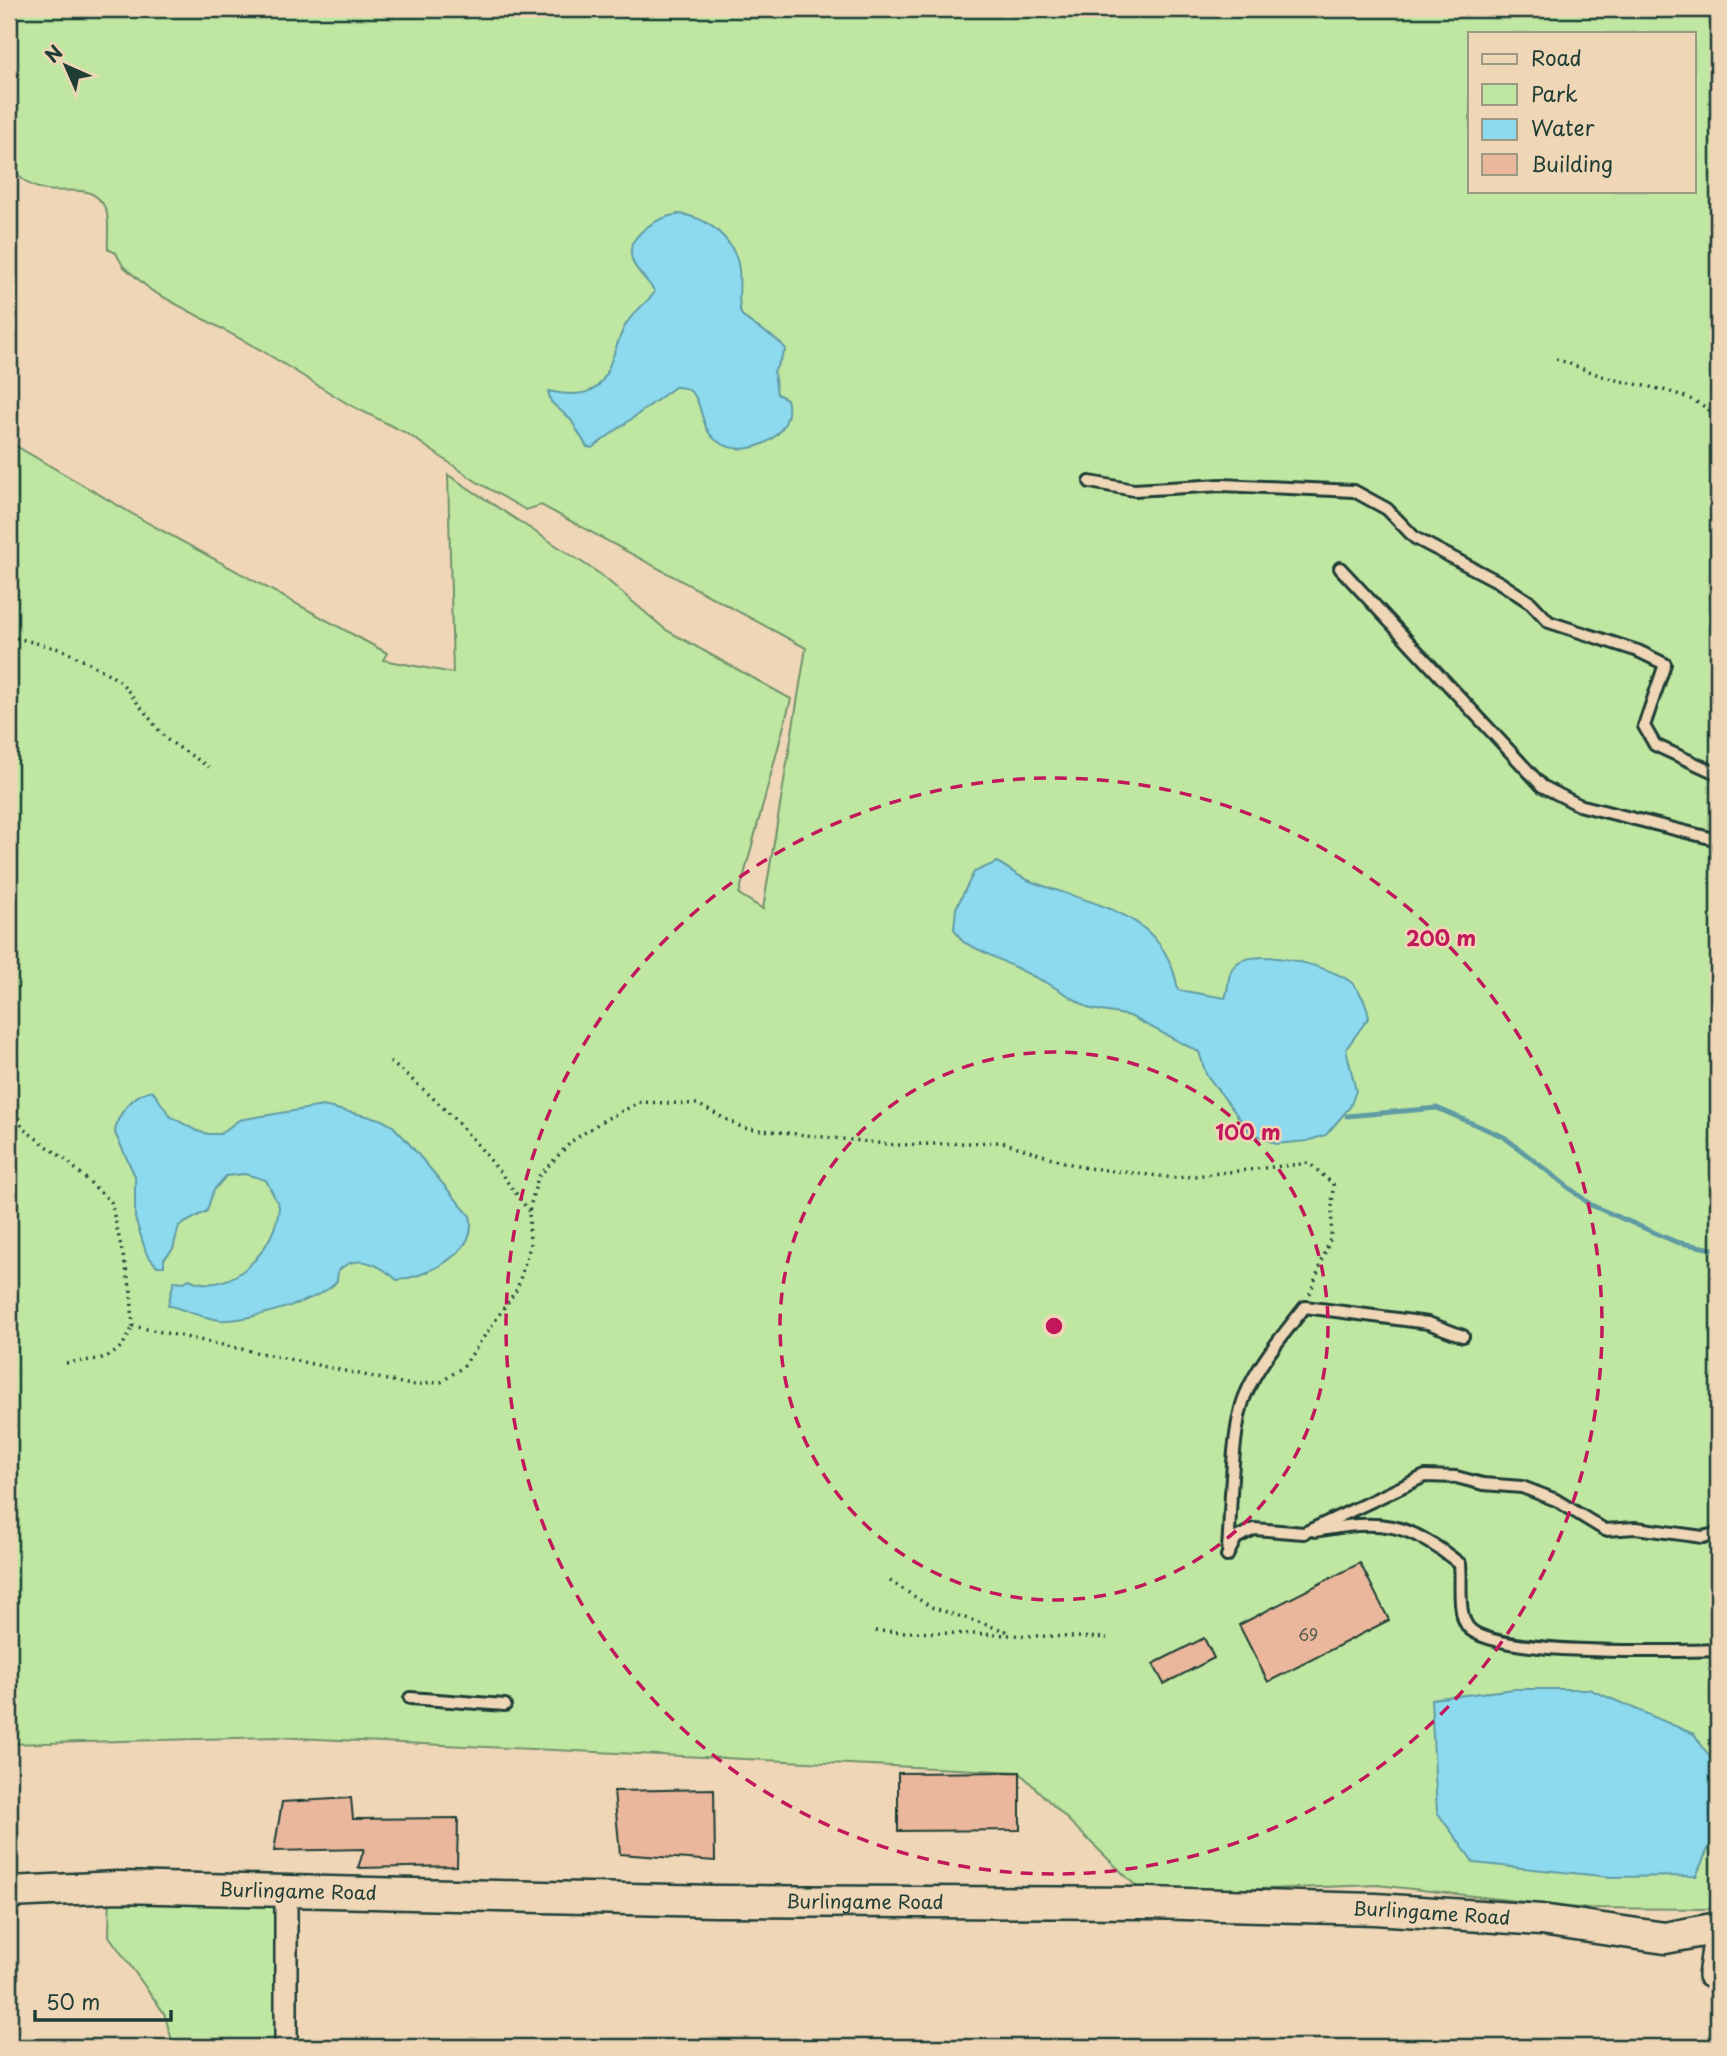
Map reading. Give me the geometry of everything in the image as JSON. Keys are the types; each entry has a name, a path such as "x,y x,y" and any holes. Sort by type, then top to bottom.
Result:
{"street":[{"name":"Burlingame Road","path":"9,1892 118,1887 715,1901 1148,1903 1375,1909 1541,1920 1665,1938 1717,1929"},
{"path":"286,1891 286,2047"},
{"path":"1709,1976 1717,1929"}],"lane":[{"path":"1090,482 1134,490 1222,485 1354,491 1387,509 1415,538 1499,582 1531,603 1549,622 1638,650 1665,664 1644,726 1655,745 1718,774"},
{"path":"1340,568 1542,786 1579,805 1718,840"},
{"path":"1463,1336 1427,1323 1305,1307 1281,1338 1244,1399 1238,1429 1227,1556 1236,1538 1254,1529 1304,1533 1352,1525 1385,1524 1429,1539 1460,1564 1463,1593 1460,1611 1468,1629 1487,1637 1579,1652 1718,1650"},
{"path":"1304,1533 1425,1476 1456,1477 1483,1484 1522,1488 1556,1500 1605,1530 1636,1528 1703,1537 1718,1534"},
{"path":"410,1698 505,1705"}],"path":[{"path":"1556,359 1610,379 1698,402 1718,418"},
{"path":"9,636 63,650 121,682 166,739 209,767"},
{"path":"390,1062 423,1087 479,1144 528,1211"},
{"path":"9,1084 22,1128 66,1160 111,1202 131,1291 133,1326 125,1344 108,1359 66,1363"},
{"path":"133,1326 411,1385 441,1382 463,1367 517,1289 530,1246 528,1211 538,1177 572,1141 641,1102 696,1104 743,1128 896,1145 1002,1142 1080,1167 1175,1178 1309,1163 1333,1184 1331,1237 1305,1307"},
{"path":"890,1581 931,1607 1015,1634"},
{"path":"875,1631 1107,1638"}],"green space":[{"path":"9,9 1718,9 1716,1909 1578,1908 1378,1885 1143,1893 1019,1772 276,1737 9,1744 9,442 148,523 387,653 383,660 453,673 448,475 600,574 666,630 791,699 739,894 763,909 806,648 541,505 526,510 477,482 408,434 348,404 261,350 152,291 123,266 116,253 108,249 107,214 100,200 84,191 38,188 29,184 9,164"},
{"path":"110,1887 283,1889 284,2047 174,2047 164,2013 109,1936"}],"water":[{"path":"678,214 699,219 726,240 737,259 741,314 786,349 774,372 777,394 787,399 788,413 784,425 777,435 755,447 729,447 710,434 697,399 692,393 685,388 675,387 592,448 587,447 571,420 551,402 548,391 583,393 594,389 601,382 626,325 655,292 634,264 632,243 652,224"},
{"path":"997,862 1026,879 1102,905 1142,927 1158,943 1171,963 1178,990 1225,998 1229,976 1236,964 1245,959 1259,957 1313,965 1353,984 1361,995 1369,1017 1346,1049 1356,1091 1350,1107 1326,1135 1307,1141 1276,1144 1250,1132 1206,1074 1199,1052 1130,1016 1091,1009 1047,983 963,942 954,929 956,908 974,872"},
{"path":"152,1090 170,1116 197,1131 209,1134 220,1134 239,1120 323,1106 380,1119 393,1126 406,1140 470,1216 471,1229 467,1241 459,1251 436,1268 409,1278 397,1280 376,1266 353,1262 338,1271 337,1281 329,1288 300,1302 264,1314 220,1320 168,1305 174,1281 184,1282 189,1279 205,1283 221,1282 236,1276 249,1265 270,1238 279,1206 266,1180 245,1174 226,1176 213,1191 207,1211 179,1226 173,1249 164,1259 164,1266 157,1266 147,1255 135,1218 135,1176 115,1133 127,1106 138,1096"},
{"path":"1515,1689 1589,1689 1694,1734 1718,1769 1718,1827 1696,1876 1611,1877 1474,1863 1437,1812 1431,1699"}],"building":[{"path":"1360,1563 1389,1620 1268,1682 1239,1625"},
{"path":"1204,1638 1214,1658 1164,1684 1153,1664"},
{"path":"1020,1772 1020,1830 898,1831 898,1773"},
{"path":"714,1789 715,1861 620,1854 614,1791"},
{"path":"351,1798 353,1819 458,1818 457,1866 358,1868 364,1849 274,1851 282,1802"}],"waterway":[{"path":"1347,1116 1437,1108 1504,1137 1591,1205 1676,1242 1718,1250"}]}
